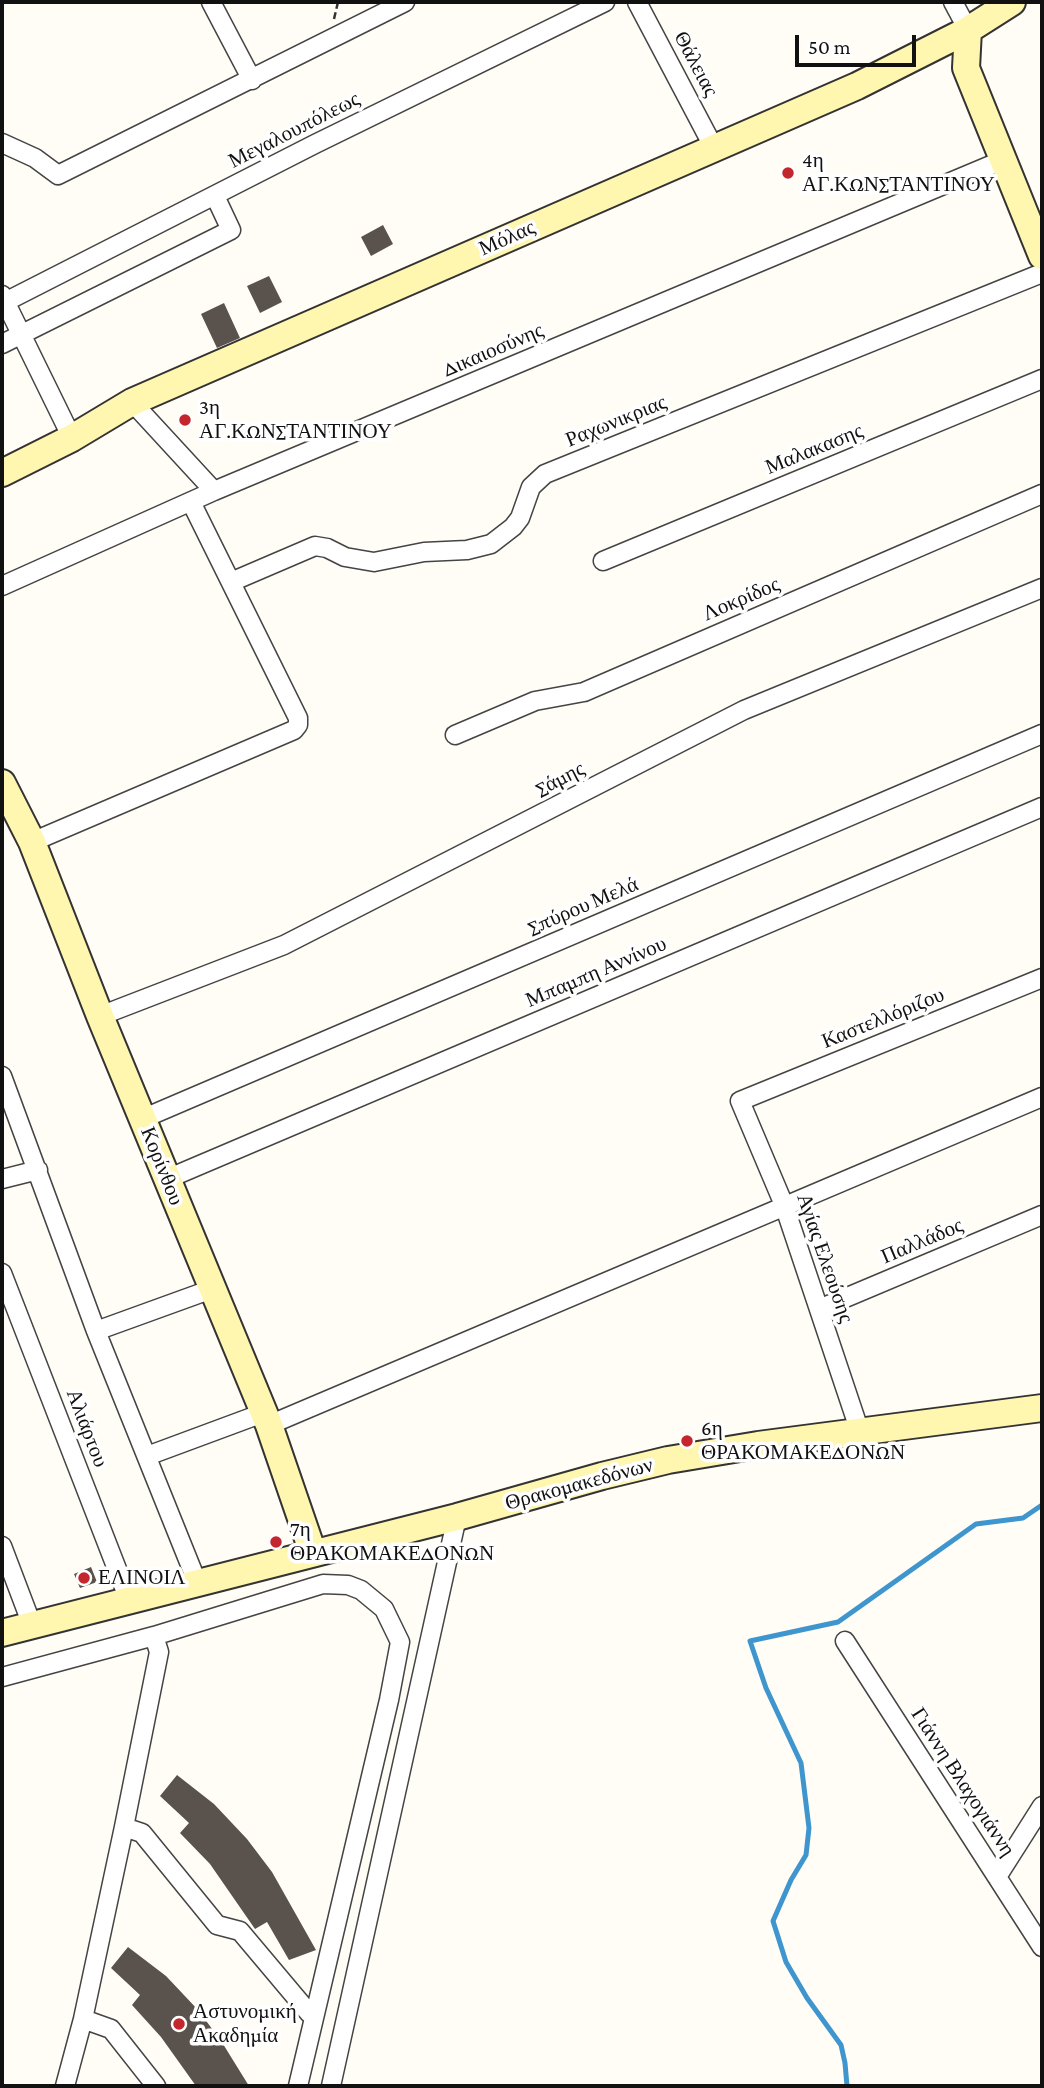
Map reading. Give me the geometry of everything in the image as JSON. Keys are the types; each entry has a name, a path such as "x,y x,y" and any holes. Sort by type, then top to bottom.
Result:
{"street":[{"path":"211,2 252,80"},
{"path":"2,143 35,158 58,175 405,2"},
{"name":"Μεγαλουπόλεως","path":"3,299 605,2"},
{"name":"Θάλειας","path":"637,2 715,148"},
{"path":"953,2 968,30 966,68 1042,256"},
{"name":"Μόλας","path":"2,473 72,438 131,402 857,86 968,30 1012,2"},
{"name":"Δικαιοσύνης","path":"2,586 214,491 1003,160"},
{"path":"2,344 232,230 215,196"},
{"name":"Ραχωνικριας","path":"231,582 315,546 327,548 345,557 374,562 424,552 467,550 491,544 520,518 531,487 545,474 1042,272"},
{"path":"3,299 72,438"},
{"name":"Μαλακασης","path":"603,561 1042,379"},
{"path":"131,402 214,491"},
{"name":"Λοκρίδος","path":"455,735 535,701 584,692 1042,494"},
{"path":"32,842 296,728 299,718 191,502"},
{"name":"Σάμης","path":"100,1016 284,945 744,710 1042,588"},
{"name":"Σπύρου Μελά","path":"142,1119 1042,734"},
{"name":"Κορίνθου","path":"2,783 32,842 100,1016 266,1419 313,1553"},
{"name":"Μπαμπη Αννίνου","path":"167,1179 1042,807"},
{"name":"Καστελλόριζου","path":"740,1101 1042,978"},
{"path":"2,1076 96,1331 197,1583"},
{"path":"147,1457 266,1419 1042,1097"},
{"name":"Αγίας Ελεούσης","path":"740,1101 784,1205 860,1432"},
{"path":"2,1179 37,1170"},
{"name":"Παλλάδος","path":"819,1309 1042,1215"},
{"name":"Αλιάρτου","path":"2,1273 129,1600"},
{"path":"96,1331 212,1289"},
{"name":"Θρακομακεδόνων","path":"2,1633 457,1517 668,1460 758,1445 1042,1408"},
{"path":"331,2086 457,1517"},
{"path":"2,1546 32,1625"},
{"path":"2,1677 154,1636 323,1584 348,1585 361,1590 384,1609 400,1642 389,1700 298,2086"},
{"path":"65,2086 83,2019 159,1652 154,1636"},
{"name":"Γιάννη Βλαχογιάννη","path":"845,1641 1042,1947"},
{"path":"997,1877 1042,1806"},
{"path":"124,1827 142,1833 217,1925 240,1931 314,2016"},
{"path":"83,2019 111,2029 156,2086"}],"building":[{"path":"383,225 393,244 371,256 361,237"},
{"path":"269,276 282,302 260,313 247,286"},
{"path":"224,303 240,338 217,348 201,314"},
{"path":"91,1567 97,1582 80,1588 74,1574"},
{"path":"177,1775 214,1804 247,1839 272,1872 316,1950 289,1960 267,1922 255,1929 210,1864 180,1833 189,1823 160,1796"},
{"name":"Αστυνομική Ακαδημία","path":"128,1947 166,1976 199,2011 249,2086 196,2086 161,2037 132,2005 140,1995 111,1968"}],"waterway":[{"path":"847,2086 841,2045 807,1998 786,1962 773,1921 791,1880 806,1855 809,1828 801,1763 766,1688 750,1641 838,1622 976,1524 1023,1518 1042,1505"}],"place":[{"name":"4η ΑΓ.ΚΩΝΣΤΑΝΤΙΝΟΥ","path":"788,173"},
{"name":"3η ΑΓ.ΚΩΝΣΤΑΝΤΙΝΟΥ","path":"185,420"},
{"name":"6η ΘΡΑΚΟΜΑΚΕΔΟΝΩΝ","path":"687,1441"},
{"name":"7η ΘΡΑΚΟΜΑΚΕΔΟΝΩΝ","path":"276,1542"},
{"name":"ΕΛΙΝΟΙΛ","path":"84,1578"},
{"name":"Αστυνομική Ακαδημία","path":"179,2024"}]}
